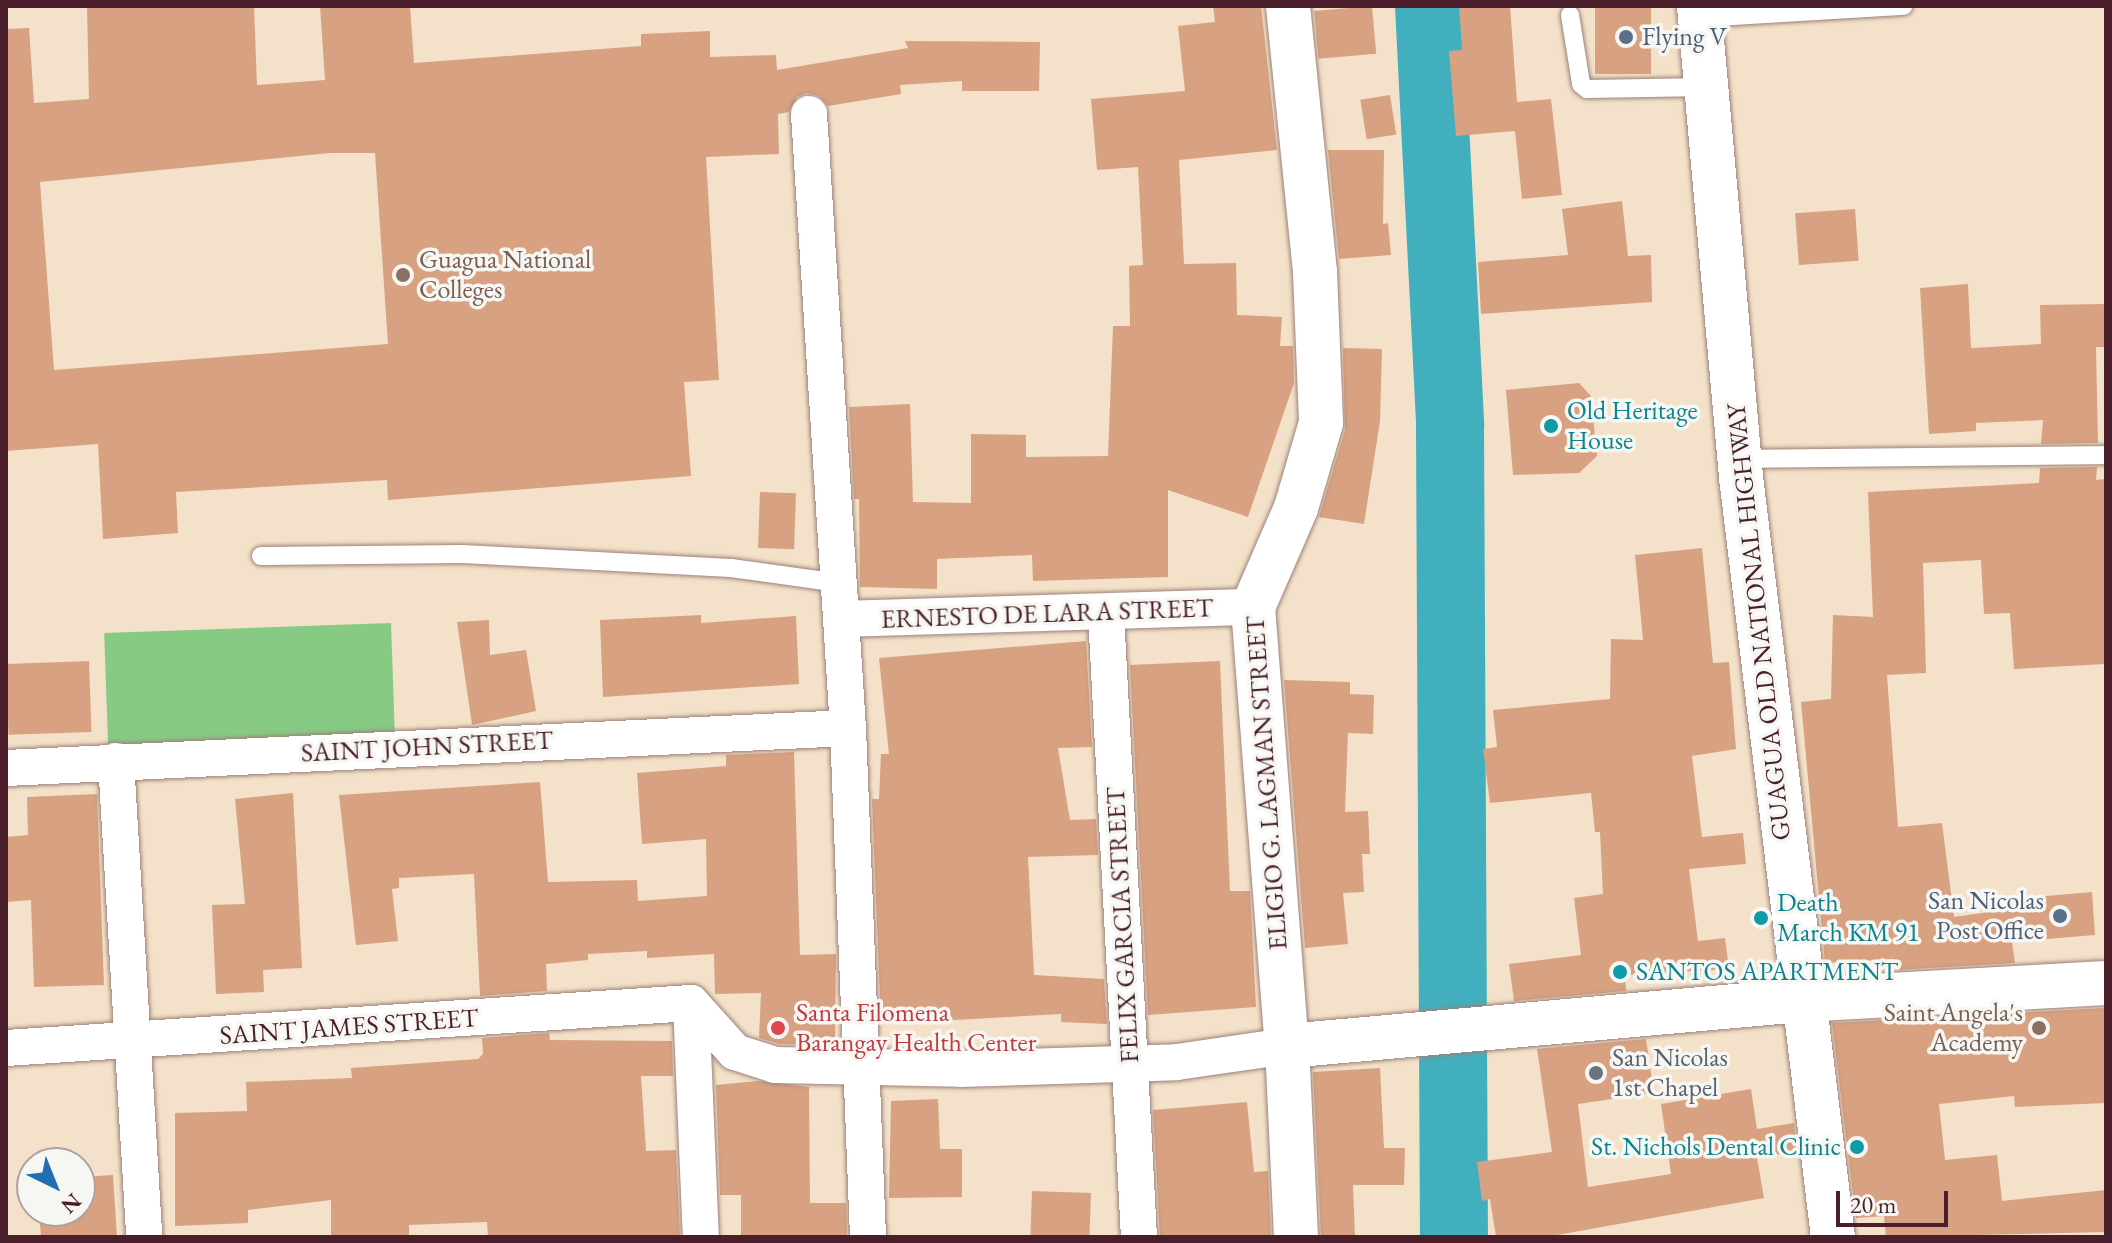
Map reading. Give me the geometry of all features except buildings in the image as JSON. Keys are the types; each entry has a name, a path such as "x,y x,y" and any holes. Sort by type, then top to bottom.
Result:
{"street":[{"name":"ELIGIO G. LAGMAN STREET","path":"1288,6 1315,272 1321,423 1296,508 1253,607 1287,1046 1296,1237"},
{"name":"GUAGUA OLD NATIONAL HIGHWAY","path":"1699,12 1739,459 1801,1000 1833,1237"},
{"path":"809,114 848,728 868,1237"},
{"name":"ERNESTO DE LARA STREET","path":"841,619 1106,614 1253,607"},
{"name":"FELIX GARCIA STREET","path":"1106,614 1139,1237"},
{"name":"SAINT JOHN STREET","path":"6,768 848,728"},
{"path":"116,761 144,1237"},
{"path":"691,1003 735,1052 775,1065 863,1069 1177,1062 1287,1046 1801,1000 2106,983"},
{"path":"691,1003 701,1237"},
{"name":"SAINT JAMES STREET","path":"6,1048 691,1003"}],"lane":[{"path":"1699,12 1904,6"},
{"path":"1570,15 1581,84 1587,89 1708,87"},
{"path":"1739,459 2106,455"},
{"path":"261,556 463,554 731,568 839,583"}],"green space":[{"path":"391,623 395,740 108,750 104,633"}],"waterway":[{"path":"1429,6 1450,425 1454,1237"}],"place":[{"name":"Flying V","path":"1626,37"},
{"name":"Guagua National Colleges","path":"403,275"},
{"name":"Old Heritage House","path":"1551,426"},
{"name":"San Nicolas Post Office","path":"2060,916"},
{"name":"Death March KM 91","path":"1761,918"},
{"name":"SANTOS APARTMENT","path":"1620,972"},
{"name":"Santa Filomena Barangay Health Center","path":"778,1028"},
{"name":"Saint Angela's Academy","path":"2039,1028"},
{"name":"San Nicolas 1st Chapel","path":"1596,1073"},
{"name":"St. Nichols Dental Clinic","path":"1857,1147"}]}
